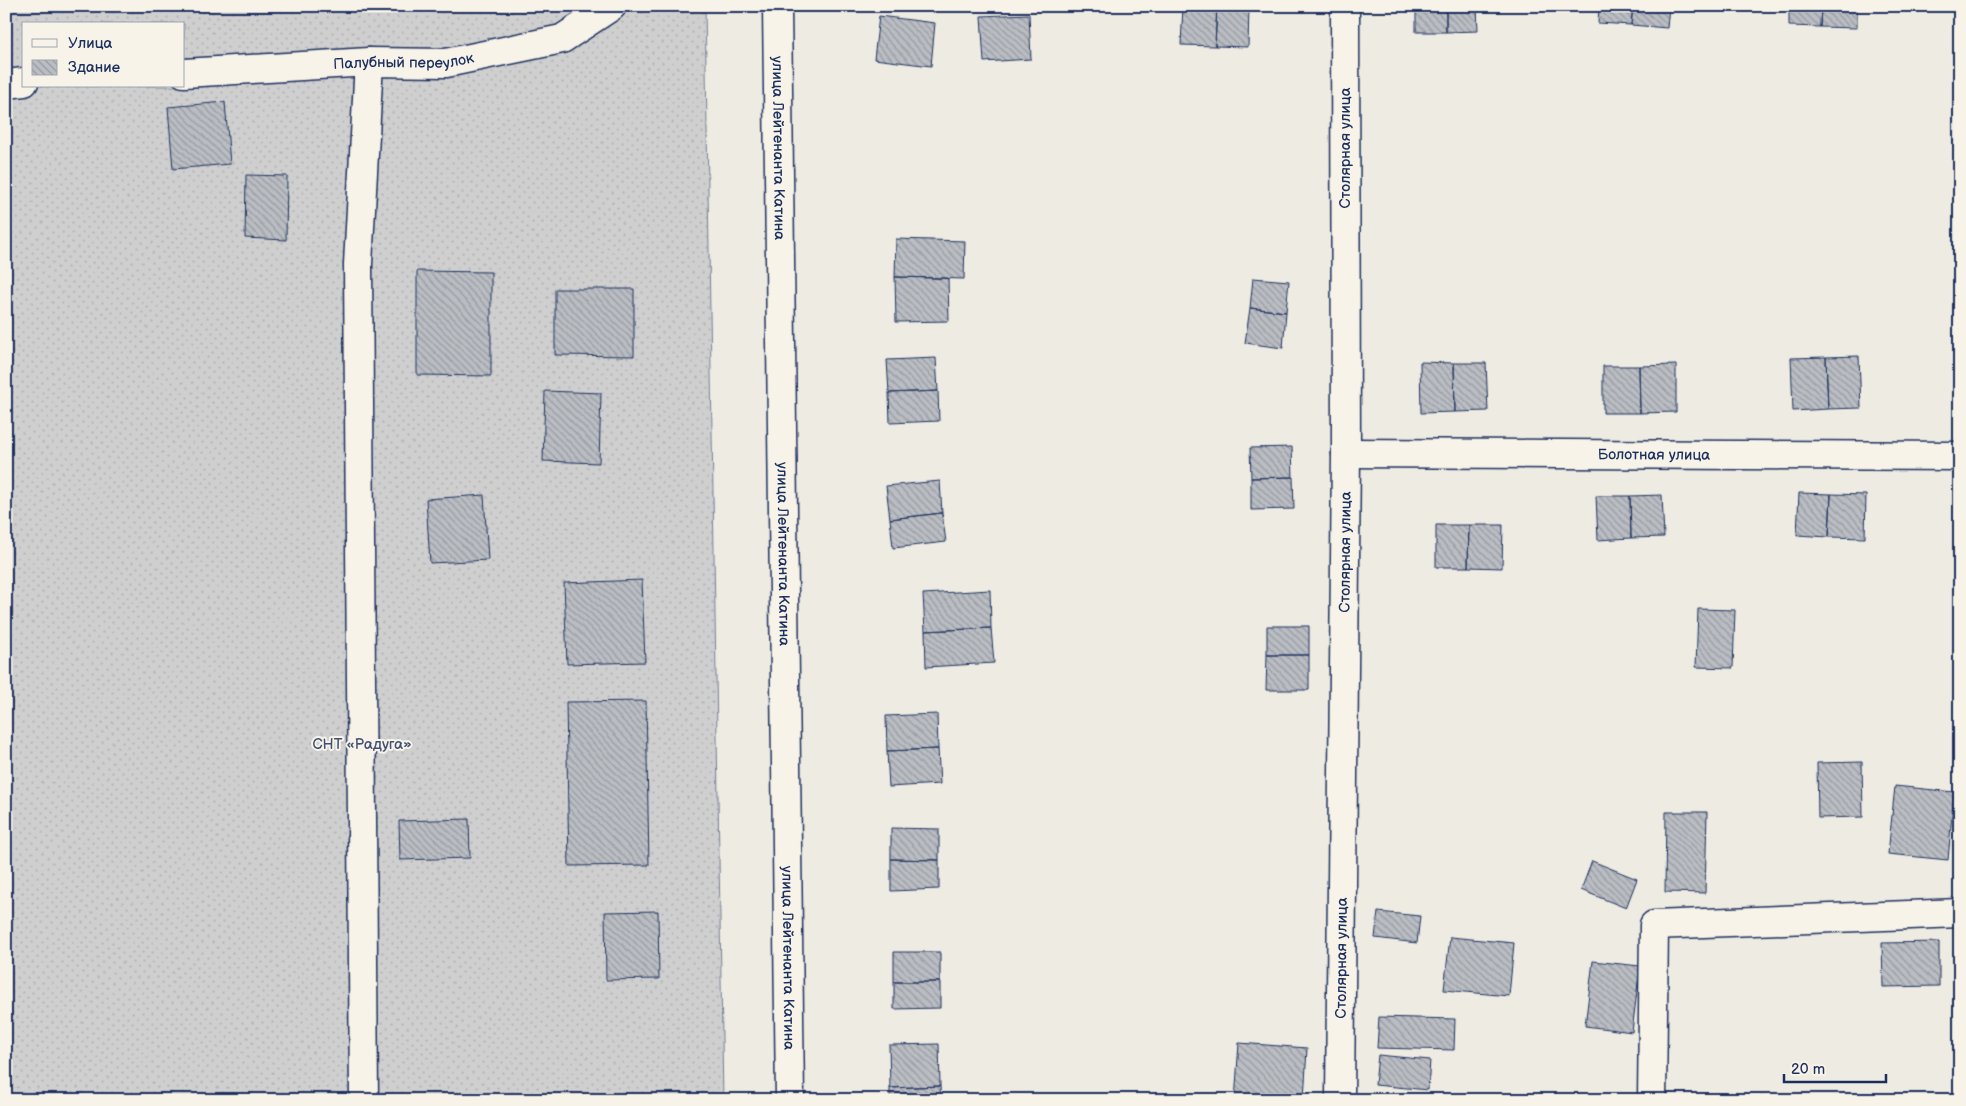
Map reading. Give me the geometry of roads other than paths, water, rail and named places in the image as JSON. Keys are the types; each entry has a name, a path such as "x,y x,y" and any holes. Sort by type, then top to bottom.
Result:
{"street":[{"name":"Палубный переулок","path":"185,73 369,62 446,62 562,39 612,6"},
{"name":"улица Лейтенанта Катина","path":"776,6 790,1100"},
{"name":"Столярная улица","path":"1340,1100 1346,453 1345,6"},
{"path":"364,1100 358,264 369,62"},
{"path":"6,84 22,82"},
{"name":"Болотная улица","path":"1346,453 1960,456"},
{"path":"1652,1100 1654,925 1960,913"}],"park label":[{"name":"СНТ «Радуга»","path":"362,744"}]}
